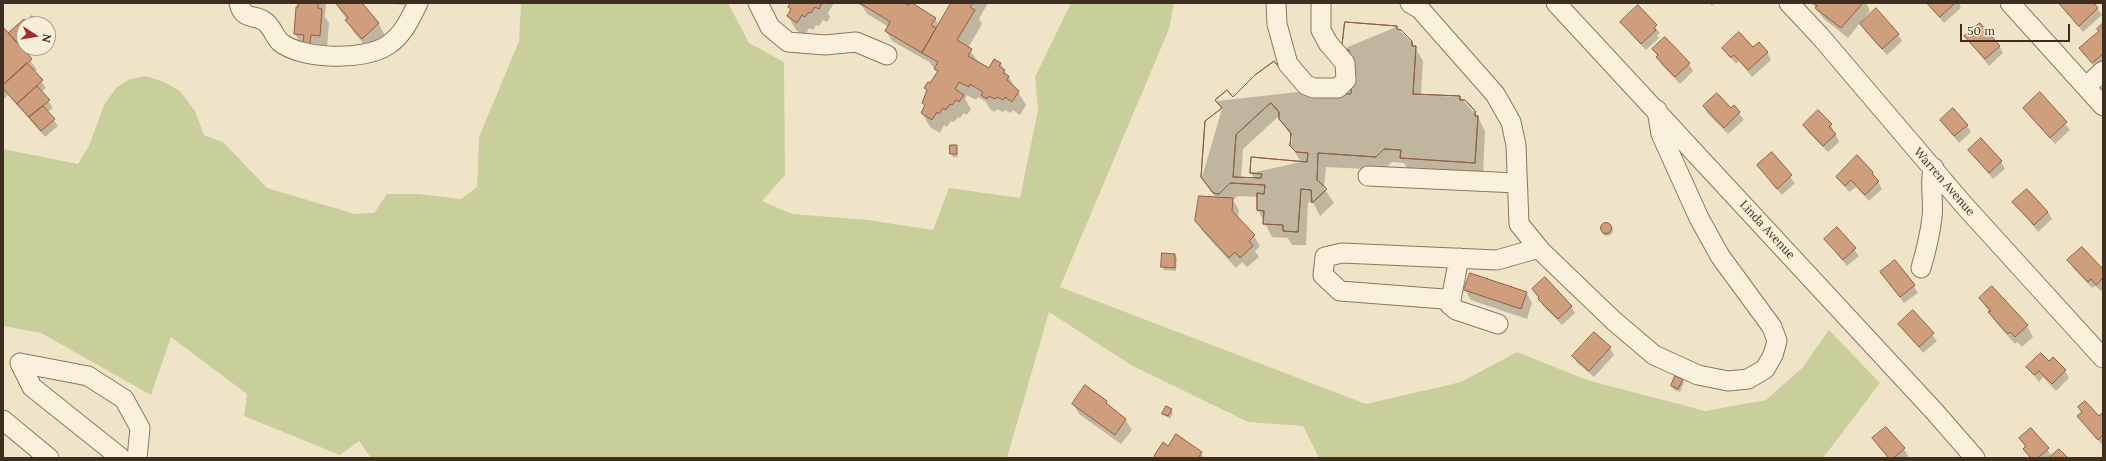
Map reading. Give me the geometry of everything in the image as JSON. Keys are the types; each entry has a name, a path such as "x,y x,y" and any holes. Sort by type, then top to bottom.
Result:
{"street":[{"path":"239,3 240,7 249,17 263,20 272,29 280,41 295,50 314,54 355,56 388,45 405,29 418,3"},
{"path":"758,3 770,27 788,42 825,45 856,42 886,55"},
{"path":"1276,3 1277,24 1288,64 1306,85 1314,88 1338,88 1346,80 1345,63 1328,42 1321,30 1321,3"},
{"path":"1410,3 1420,9 1496,94 1511,122 1516,146 1519,224 1539,248 1614,321 1654,355 1698,375 1728,382 1748,379 1765,369 1773,355 1777,341 1772,327 1720,256 1699,218 1661,134 1657,110"},
{"name":"Linda Avenue","path":"1556,3 1657,110 1934,411 1975,458"},
{"name":"Warren Avenue","path":"1789,3 1934,168 1963,204 2103,358"},
{"path":"2010,3 2103,106"},
{"path":"2086,87 2103,71"},
{"path":"1921,268 1927,248 1932,216 1933,188 1931,174 1934,168"},
{"path":"1368,176 1517,183"},
{"path":"1498,324 1456,310 1444,299 1340,291 1323,275 1325,257 1342,253 1497,260 1539,248"},
{"path":"1450,306 1459,258"},
{"path":"121,458 32,387 20,363 88,376 124,399 140,428 138,454"},
{"path":"3,420 49,458"}],"green space":[{"path":"521,3 728,3 749,43 784,62 785,175 762,201 792,214 868,220 933,230 949,188 1020,198 1038,110 1035,77 1071,3 1174,3 1169,29 1060,287 1366,404 1461,382 1517,352 1587,380 1705,411 1766,400 1803,367 1829,330 1880,383 1823,458 1319,458 1303,426 1248,422 1131,365 1049,312 1007,458 371,458 359,441 340,455 244,416 247,394 171,337 151,395 41,333 3,326 3,149 78,164 89,146 104,105 116,88 130,79 146,76 164,82 180,91 195,111 204,135 223,142 267,188 355,214 374,213 387,194 418,194 461,199 477,187 479,137 519,41"}],"building":[{"path":"298,3 318,3 318,8 322,9 320,36 311,35 310,44 303,43 304,35 294,34 296,7 298,7"},
{"path":"336,3 362,3 379,23 362,39 345,20 348,18"},
{"path":"791,3 822,3 819,9 815,7 811,13 809,12 805,17 802,15 797,23 787,16 791,9 788,7"},
{"path":"860,3 905,3 908,5 912,3 936,18 931,25 936,28 922,53 885,31 890,22"},
{"path":"951,3 973,3 970,7 975,10 957,40 972,49 968,56 989,68 994,59 1001,63 999,66 1005,70 1003,73 1009,76 1007,80 1019,91 1012,102 1005,97 1003,100 997,97 995,99 989,96 987,99 981,95 983,92 970,84 969,87 959,82 955,89 964,95 959,102 956,100 952,105 950,104 946,110 943,108 939,114 937,112 932,120 921,113 925,105 922,103 927,90 924,88 928,82 930,83 938,71 934,69 938,62 922,53"},
{"path":"1814,3 1863,3 1841,28 1815,8 1817,6"},
{"path":"1927,3 1955,3 1940,17"},
{"path":"2059,3 2094,3 2098,8 2079,26"},
{"path":"1638,5 1657,25 1654,28 1656,30 1641,44 1620,22"},
{"path":"1876,8 1899,34 1882,49 1860,24"},
{"path":"1345,22 1397,26 1397,29 1401,30 1412,41 1412,46 1416,46 1413,94 1460,96 1460,100 1465,100 1475,111 1475,116 1478,116 1475,163 1400,158 1401,150 1384,149 1376,157 1318,153 1317,180 1327,189 1312,203 1311,190 1301,189 1298,232 1283,231 1283,225 1263,224 1264,211 1257,210 1257,193 1264,194 1265,185 1230,183 1219,194 1213,193 1201,177 1205,121 1222,108 1215,100 1227,90 1233,97 1255,75 1274,61 1299,91 1351,94 1353,57 1348,56 1349,50 1342,49","holes":["1271,103 1279,112 1279,119 1291,133 1290,146 1296,152 1308,153 1307,162 1251,157 1250,173 1262,174 1261,178 1233,177 1236,135"]},
{"path":"1345,22 1397,26 1397,29 1401,30 1412,41 1412,46 1416,46 1413,94 1460,96 1460,100 1465,100 1475,111 1475,116 1478,116 1475,163 1400,158 1401,150 1384,149 1376,157 1318,153 1317,180 1327,189 1312,203 1311,190 1301,189 1298,232 1283,231 1283,225 1263,224 1264,211 1257,210 1257,193 1264,194 1265,185 1230,183 1219,194 1213,193 1201,177 1205,121 1222,108 1215,100 1227,90 1233,97 1255,75 1274,61 1299,91 1351,94 1353,57 1348,56 1349,50 1342,49","holes":["1271,103 1279,112 1279,119 1291,133 1290,146 1296,152 1308,153 1307,162 1251,157 1250,173 1262,174 1261,178 1233,177 1236,135"]},
{"path":"1980,23 2000,46 1985,59 1964,36"},
{"path":"2103,23 2103,54 2092,63 2079,48 2099,31 2097,29"},
{"path":"16,26 16,42 8,33"},
{"path":"3,27 16,41 16,56 29,56 32,59 3,85"},
{"path":"1739,32 1753,47 1759,42 1768,52 1748,70 1734,55 1731,58 1722,48"},
{"path":"1665,37 1690,63 1675,77 1656,57 1658,55 1652,49"},
{"path":"27,63 43,80 17,104 3,88 3,85"},
{"path":"37,86 50,100 29,117 17,104"},
{"path":"2040,92 2067,122 2050,138 2023,108"},
{"path":"1717,93 1731,108 1734,105 1740,112 1724,128 1703,106"},
{"path":"43,106 55,119 41,131 29,117"},
{"path":"1953,108 1968,125 1954,136 1940,120"},
{"path":"1818,110 1832,124 1829,127 1836,134 1823,146 1803,125"},
{"path":"1981,138 2002,161 1989,173 1968,150"},
{"path":"950,145 957,145 957,154 950,154"},
{"path":"1772,152 1792,175 1777,189 1757,165"},
{"path":"1857,155 1873,172 1872,174 1879,181 1865,195 1851,180 1845,186 1836,177"},
{"path":"2027,189 2048,212 2034,225 2012,202"},
{"path":"1199,196 1233,198 1232,211 1255,235 1249,241 1253,246 1240,258 1235,252 1229,258 1195,221"},
{"path":"1606,222 1610,224 1612,228 1610,232 1606,234 1602,232 1600,228 1602,224"},
{"path":"1837,227 1856,248 1843,260 1824,239"},
{"path":"2082,247 2103,269 2103,278 2096,285 2091,279 2088,282 2067,260"},
{"path":"1162,253 1175,254 1175,268 1161,267"},
{"path":"1895,260 1915,285 1900,297 1880,272"},
{"path":"1470,273 1527,292 1521,309 1464,290"},
{"path":"1545,277 1572,306 1558,319 1538,299 1539,297 1532,289"},
{"path":"1992,286 2028,325 2015,337 2010,332 2008,334 1988,312 1991,311 1979,298"},
{"path":"1913,310 1934,333 1919,347 1898,324"},
{"path":"1594,332 1611,347 1589,371 1572,356"},
{"path":"2041,353 2049,361 2053,357 2066,370 2052,384 2039,371 2034,375 2026,367"},
{"path":"1675,376 1683,379 1678,389 1671,386"},
{"path":"1085,385 1107,401 1106,403 1126,419 1115,435 1072,404"},
{"path":"2085,401 2099,416 2103,412 2103,435 2098,440 2077,416 2082,412 2078,407"},
{"path":"1166,406 1172,409 1168,416 1162,414"},
{"path":"1886,427 1905,448 1894,458 1889,458 1872,438"},
{"path":"2031,428 2049,448 2038,458 2031,458 2023,449 2026,446 2019,438"},
{"path":"1176,434 1202,452 1198,458 1156,458 1154,456 1163,442 1168,446"},
{"path":"2059,449 2068,458 2049,458"}]}
